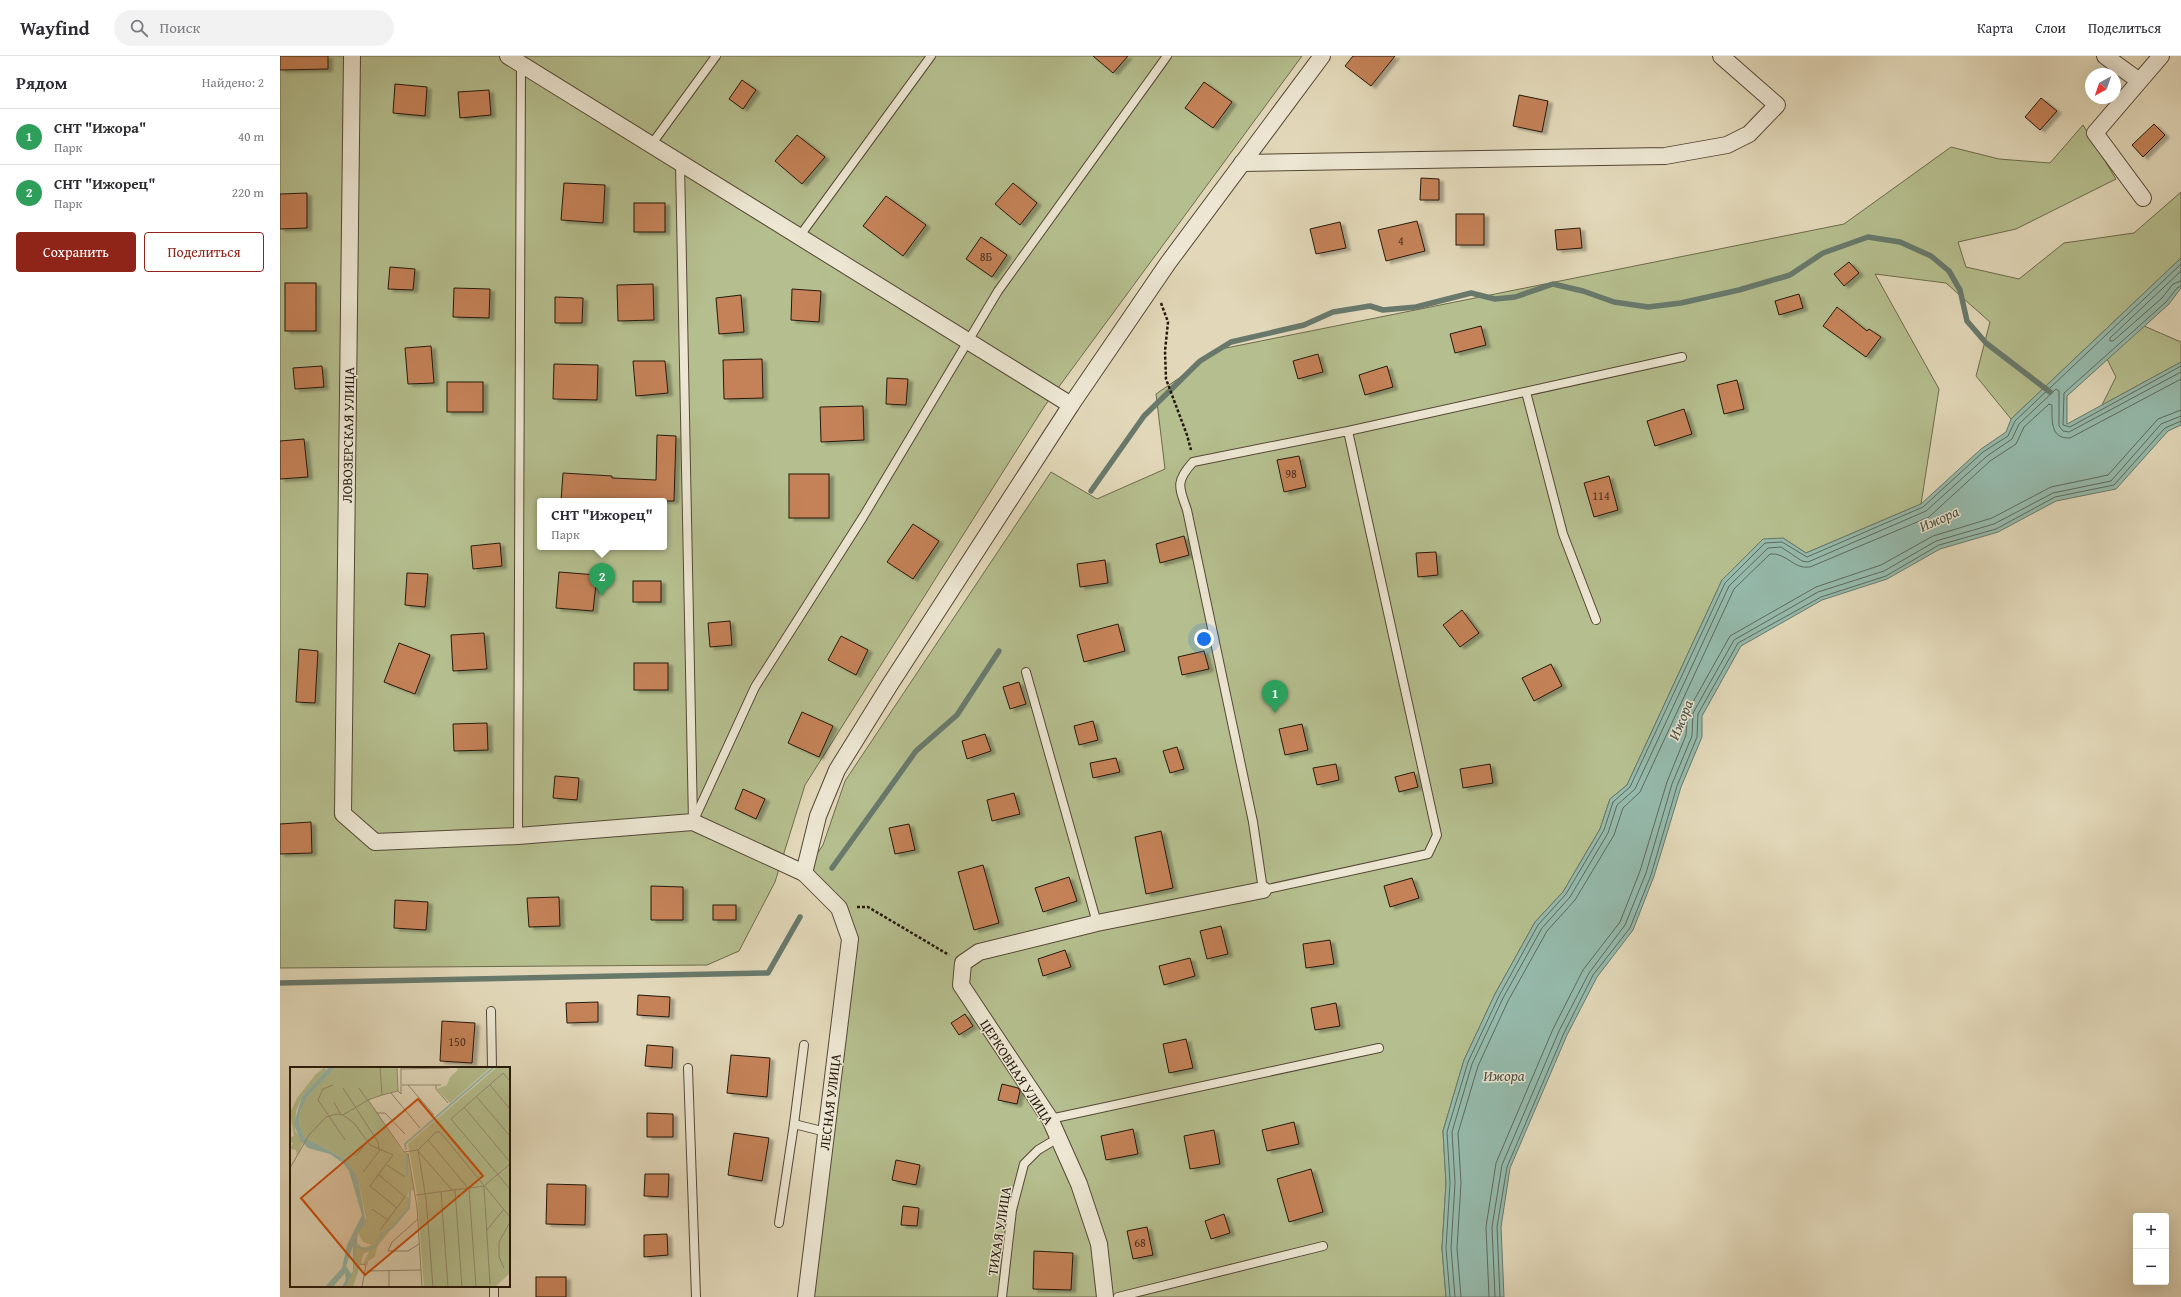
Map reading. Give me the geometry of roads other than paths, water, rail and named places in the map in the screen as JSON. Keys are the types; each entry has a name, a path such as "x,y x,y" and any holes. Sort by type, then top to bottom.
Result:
{"street":[{"name":"ЛОВОЗЕРСКАЯ УЛИЦА","path":"352,56 343,814 375,842 518,836"},
{"path":"518,836 693,822 804,873 818,816 836,770 1071,406 1151,288 1322,56"},
{"path":"1242,163 1665,156 1727,145 1749,134 1777,105 1721,56"},
{"path":"2105,56 2138,80"},
{"path":"2143,198 2095,133 2138,80 2161,56"},
{"path":"514,60 1071,406"},
{"name":"ЛЕСНАЯ УЛИЦА","path":"804,873 839,908 850,939 806,1297"},
{"path":"1097,923 1263,890"},
{"name":"ЦЕРКОВНАЯ УЛИЦА","path":"1097,923 978,952 963,963 961,985 1050,1119 1079,1184 1099,1244 1105,1297"}],"lane":[{"path":"651,145 716,56"},
{"path":"800,237 931,56"},
{"path":"693,822 755,687 863,517 969,342 998,291 1167,56"},
{"path":"514,60 518,836"},
{"path":"680,163 693,822"},
{"path":"1348,431 1438,835 1428,854 1263,890 1250,807 1187,510 1179,488 1184,473 1193,462 1348,431 1682,358"},
{"path":"1526,392 1563,534 1596,620"},
{"path":"1026,672 1097,923"},
{"path":"491,1011 492,1067"},
{"path":"779,1223 804,1045"},
{"path":"1050,1119 1378,1048"},
{"path":"688,1068 696,1297"},
{"path":"794,1124 826,1132"},
{"name":"ТИХАЯ УЛИЦА","path":"1002,1297 1012,1210 1024,1164 1038,1150 1058,1138"},
{"path":"1118,1297 1323,1246"}],"water":[{"name":"Ижора","path":"2181,258 2181,288 2169,304 2067,396 2067,424 2181,362 2181,425 2168,431 2116,489 2056,501 1998,532 1940,549 1887,579 1822,600 1741,646 1702,716 1702,737 1681,787 1654,876 1633,930 1597,977 1567,1035 1510,1168 1501,1227 1504,1297 1446,1297 1442,1248 1446,1183 1443,1131 1464,1060 1495,994 1535,922 1563,892 1600,829 1610,799 1627,785 1722,580 1763,539 1783,538 1806,553 1921,504 1981,449 2006,432 2011,419"}],"waterway":[{"path":"1091,491 1144,416 1200,361 1231,342 1304,325 1333,312 1370,306 1383,310 1416,307 1471,293 1495,299 1515,297 1553,284 1583,291 1614,302 1648,307 1681,303 1739,290 1790,275 1823,253 1868,237 1900,242 1931,256 1949,271 1960,290 1967,321 1986,343 2050,392"},
{"path":"832,868 916,751 957,715 999,651"},
{"path":"280,983 768,973 800,917"}],"place":[{"name":"СНТ \"Ижорец\"","path":"602,596"},
{"name":"СНТ \"Ижора\"","path":"1275,713"}]}
